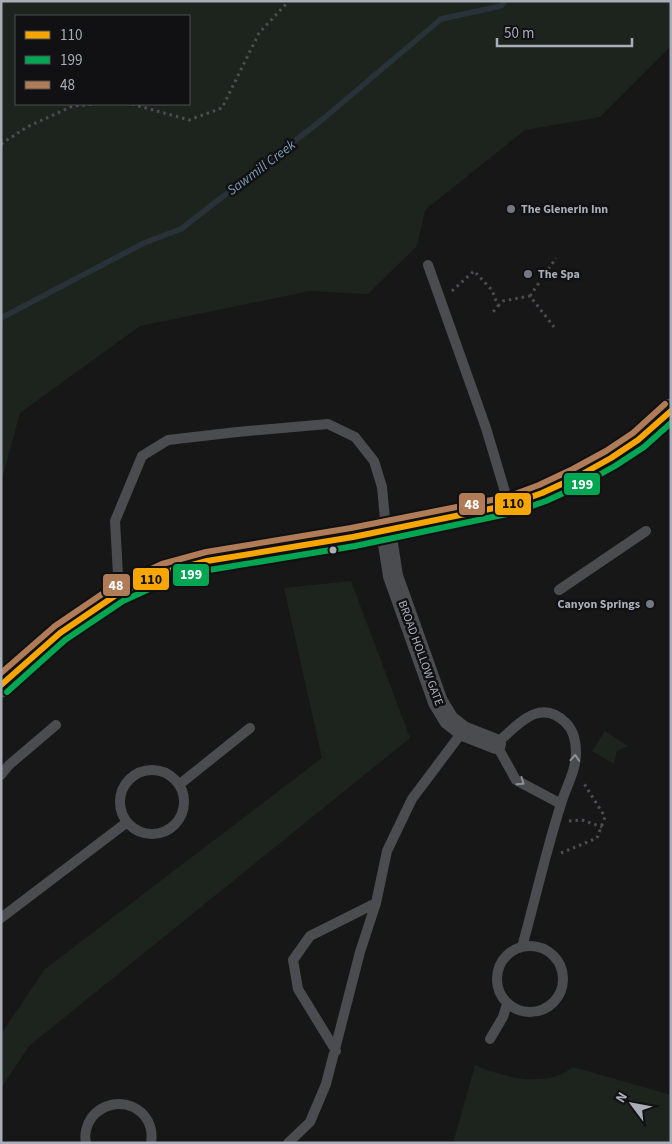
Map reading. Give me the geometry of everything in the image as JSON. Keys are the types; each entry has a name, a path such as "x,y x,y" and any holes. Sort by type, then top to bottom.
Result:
{"street":[{"path":"1,685 60,633 119,593 166,572 207,561 386,531 508,505 551,489 602,463 638,440 671,412"},
{"name":"BROAD HOLLOW GATE","path":"386,531 392,576 438,702 449,720 462,732 496,744"}],"lane":[{"path":"428,264 486,428 508,505"},
{"path":"119,593 115,522 142,456 168,440 328,424 355,437 374,461 382,487 386,531"},
{"path":"559,590 646,531"},
{"path":"522,947 561,804 574,769 576,752 575,737 568,725 558,715 545,711 533,714 496,744 516,780 561,804"},
{"path":"1,774 56,725"},
{"path":"180,784 250,728"},
{"path":"288,1143 310,1122 326,1084 360,952 376,903 387,851 397,827 412,799 462,732"},
{"path":"148,770 166,772 180,784 185,796 184,812 174,828 160,835 142,834 126,823 119,806 120,798 122,790 132,776 148,770"},
{"path":"1,918 126,823"},
{"path":"336,1050 298,989 293,960 310,936 376,903"},
{"path":"522,947 538,947 548,951 561,968 563,978 562,989 548,1007 538,1012 516,1010 507,1004 497,985 497,974 501,963 508,955 522,947"},
{"path":"490,1038 503,1017 507,1004"},
{"path":"86,1143 88,1123 99,1109 116,1103 133,1106 147,1118 153,1134 151,1143"}],"path":[{"path":"136,105 189,120 222,108 259,33 290,1"},
{"path":"1,144 27,128 73,106 84,105"},
{"path":"493,312 503,300 530,296 556,258"},
{"path":"440,301 474,271 492,290 498,306"},
{"path":"530,296 554,327"},
{"path":"546,859 597,838 602,827 605,816 574,769"},
{"path":"556,822 582,820 602,827"}],"shaded area":[{"path":"1,1 671,1 671,46 600,117 525,130 425,210 417,246 368,294 309,291 140,326 20,413 1,483"},
{"path":"351,581 410,738 29,1046 1,1088 1,1034 45,969 322,758 284,588"},
{"path":"605,731 628,746 617,751 614,764 592,751"},
{"path":"475,1065 506,1076 528,1079 550,1078 560,1075 573,1067 671,1095 671,1143 453,1143"}],"waterway":[{"name":"Sawmill Creek","path":"1,318 144,243 181,229 323,119 441,19 501,6 505,1"}],"transit line":[{"name":"48","path":"1,673 55,626 114,586 162,564 206,552 351,528 507,497 539,485 606,451 633,433 665,404"},
{"name":"110","path":"1,685 60,633 119,593 166,572 207,561 353,537 509,505 577,477 611,458 638,440 671,411"},
{"name":"199","path":"7,692 65,640 123,601 169,580 209,570 355,546 512,513 546,501 581,485 615,466 644,447 671,423"}],"place":[{"name":"The Glenerin Inn","path":"511,209"},
{"name":"The Spa","path":"528,274"},
{"name":"Canyon Springs","path":"650,604"}]}
